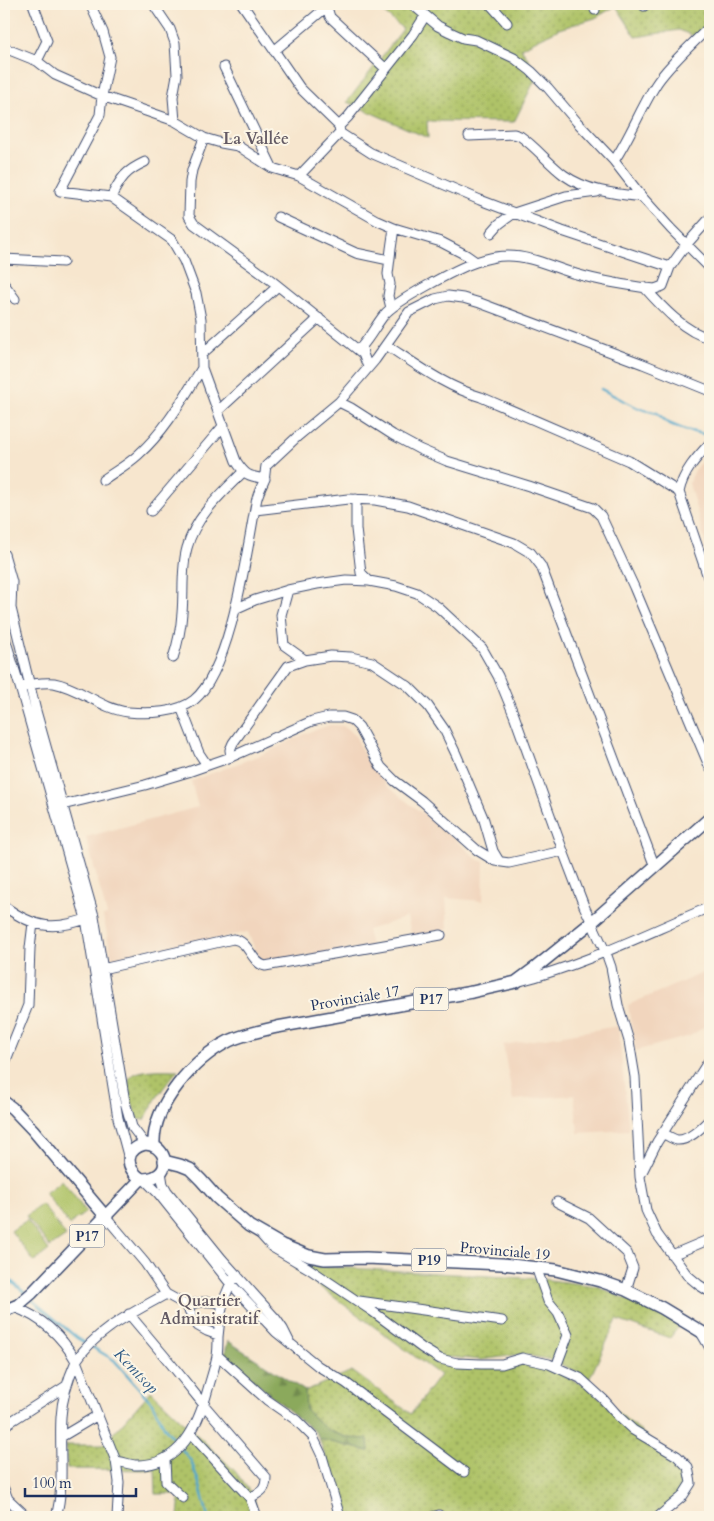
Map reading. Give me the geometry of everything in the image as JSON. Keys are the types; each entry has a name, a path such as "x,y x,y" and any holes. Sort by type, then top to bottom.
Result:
{"main road":[{"name":"Provinciale 17","path":"149,1145 158,1120 177,1086 188,1072 212,1052 229,1042 247,1034 277,1027 472,992 516,982 592,922 710,818"},
{"path":"4,1102 32,1130 106,1217"},
{"path":"149,1145 161,1152 162,1166 154,1177 143,1179 132,1170 129,1159 134,1149 149,1145"},
{"name":"Provinciale 19","path":"162,1166 180,1165 190,1169 236,1215 260,1232 294,1251 309,1256 325,1259 430,1260 536,1267 582,1277 626,1290 662,1308 710,1337"},
{"name":"P17","path":"14,1306 32,1293 143,1179"}],"street":[{"path":"33,4 47,41 37,61"},
{"path":"90,4 103,32 110,57 100,115 60,191 111,197 172,240 184,261 196,293 200,319 202,368 219,410 236,461 243,472 253,477 264,479"},
{"path":"153,4 170,29 175,43 177,75 173,97 175,122"},
{"path":"242,4 300,88 339,130 370,153 514,213 670,267"},
{"path":"274,50 328,4"},
{"path":"328,4 330,17 386,69"},
{"path":"412,4 438,26 463,38 476,40 514,58 531,71 614,161 642,197 710,268"},
{"path":"490,4 507,23"},
{"path":"299,176 339,130 413,35 425,16"},
{"path":"614,161 628,140 656,84 710,26"},
{"path":"5,48 37,61 55,75 102,96 175,122 204,138 238,146 272,168 299,176 378,221 394,228 441,242 476,262"},
{"path":"224,67 272,168"},
{"path":"468,136 514,134 520,136 565,175 587,188 642,197"},
{"path":"204,138 192,170 188,208 189,216 194,224 278,286 363,354"},
{"path":"111,197 120,178 135,166 145,162"},
{"path":"491,233 499,224 514,213 566,196 603,191"},
{"path":"278,217 356,253 389,260"},
{"path":"368,367 362,346 391,308 448,275 476,262 506,256 527,258 578,275 655,289 663,286 670,267 686,245 710,218"},
{"path":"391,308 388,296 390,284 388,274 394,228"},
{"path":"4,259 63,262"},
{"path":"4,284 14,299"},
{"path":"202,354 278,286"},
{"path":"644,287 661,306 679,321 703,337 710,338"},
{"path":"25,686 40,683 55,684 71,689 111,709 128,712 148,712 181,707 195,699 215,671 221,655 235,608 256,500 264,479 266,466 339,402 386,345 409,312 435,299 448,296 463,298 523,318 710,391"},
{"path":"219,410 319,318"},
{"path":"386,345 448,384 629,461 679,492"},
{"path":"103,480 137,456 156,437 172,416 202,368"},
{"path":"339,402 393,435 440,458 593,508 601,516 634,587 710,768"},
{"path":"151,511 224,425"},
{"path":"710,443 697,456 682,481 679,492 710,583"},
{"path":"173,658 179,640 184,563 187,547 194,530 210,505 243,472"},
{"path":"254,510 348,499 375,500 408,506 514,543 531,553 541,566 655,867"},
{"path":"356,499 356,529 360,573 369,581"},
{"path":"4,554 12,582 7,606 25,686"},
{"path":"235,608 288,590 317,584 346,580 369,581 396,586 417,594 438,607 482,648 498,676 514,715 563,851 611,966 635,1077 640,1177 646,1210 657,1234 687,1275 710,1292"},
{"path":"4,593 12,582"},
{"path":"288,590 281,615 284,645 305,660"},
{"path":"4,635 25,686 48,755 59,806 90,918 102,969 115,1068 118,1118 129,1159"},
{"path":"230,757 232,744 288,666 305,660 331,656 372,662 408,686 428,706 444,730 484,820 493,851 499,861"},
{"path":"181,707 195,744 207,765"},
{"path":"59,806 145,785 230,757 312,722 329,717 343,717 352,720 359,727 382,767 395,781 422,801 477,850 495,861 509,863 563,851"},
{"path":"4,906 33,923 49,926 66,925 90,918"},
{"path":"516,982 606,953 710,907"},
{"path":"90,918 115,1068 132,1126 149,1145"},
{"path":"4,1065 28,1005 33,923"},
{"path":"102,969 233,939 243,942 258,963 265,966 441,935"},
{"path":"640,1177 662,1133 710,1059"},
{"path":"662,1133 678,1140 698,1131 710,1119"},
{"path":"162,1166 161,1178 167,1190 233,1279"},
{"path":"143,1179 158,1193 233,1279 276,1332 318,1366 346,1383 464,1472"},
{"path":"556,1202 589,1218 627,1254 633,1268 626,1290"},
{"path":"106,1217 145,1263 166,1294 186,1305 198,1326 218,1335"},
{"path":"260,1232 272,1247 308,1268 440,1359 457,1363 502,1364 522,1358 549,1364 580,1378 634,1430 677,1456 688,1467 691,1482 682,1497 658,1517"},
{"path":"672,1255 710,1240"},
{"path":"536,1267 548,1301 558,1313 568,1335 556,1367"},
{"path":"116,1461 135,1465 148,1464 165,1459 178,1449 191,1434 204,1405 218,1355 218,1335 223,1304 233,1279"},
{"path":"56,1517 60,1488 61,1416 66,1386 76,1361 103,1332 129,1314 166,1294"},
{"path":"356,1300 502,1321"},
{"path":"186,1305 212,1301 223,1304"},
{"path":"14,1306 28,1312 54,1332 69,1348 76,1361 116,1461 119,1482 116,1517"},
{"path":"129,1314 266,1477 266,1485 250,1498"},
{"path":"699,1331 710,1348"},
{"path":"218,1355 267,1400 296,1420 313,1437 322,1456 340,1517"},
{"path":"4,1428 66,1386"},
{"path":"61,1437 98,1415"},
{"path":"191,1434 250,1498 257,1517"},
{"path":"165,1459 166,1482 183,1498"},
{"path":"4,1489 8,1499 27,1517"}],"shaded area":[{"path":"710,455 710,559 689,483 697,466"},
{"path":"330,725 343,726 355,735 364,755 386,785 442,828 477,859 484,862 483,901 446,898 448,929 412,937 407,917 367,930 371,946 271,962 263,961 256,952 248,932 113,961 103,916 107,915 86,837 198,807 191,781 261,755 307,733"},
{"path":"710,970 710,1023 690,1036 635,1051 628,1005"},
{"path":"618,1026 629,1130 578,1133 574,1095 513,1100 503,1045"}],"green space":[{"path":"374,4 710,4 710,23 696,37 679,30 636,37 616,6 595,18 559,29 521,48 535,69 552,86 535,80 514,122 427,121 428,138 347,102 403,29"},
{"path":"178,1070 168,1081 145,1120 137,1119 129,1089 129,1080 132,1076 143,1071"},
{"path":"62,1180 86,1212 69,1225 45,1193"},
{"path":"42,1204 66,1236 50,1247 26,1216"},
{"path":"27,1220 49,1250 34,1262 11,1231"},
{"path":"298,1259 313,1266 541,1279 597,1286 680,1325 670,1338 617,1320 586,1386 673,1458 682,1468 687,1483 679,1495 655,1517 348,1517 319,1439 369,1451 368,1440 348,1438 327,1430 306,1410 305,1391 352,1371 411,1414 440,1375 294,1268","holes":["522,1354 551,1360 582,1374 585,1386 546,1367 520,1362 501,1368 445,1365 449,1357 481,1360"]},
{"path":"228,1341 305,1391 306,1410 327,1430 348,1438 368,1439 369,1451 319,1439 316,1433 224,1356"},
{"path":"151,1391 235,1471 254,1497 257,1517 178,1517 180,1494 156,1494 155,1470 67,1469 66,1445 103,1445"}],"waterway":[{"path":"601,389 638,408 657,413 668,423 685,430 708,435"},
{"name":"Kemtsop","path":"4,1275 25,1293"},
{"name":"Kemtsop","path":"31,1299 77,1338 87,1344"},
{"name":"Kemtsop","path":"92,1347 114,1360 152,1403 165,1428 191,1461 208,1517"}],"district":[{"name":"La Vallée","path":"256,139"},
{"name":"Quartier Administratif","path":"209,1310"}]}
